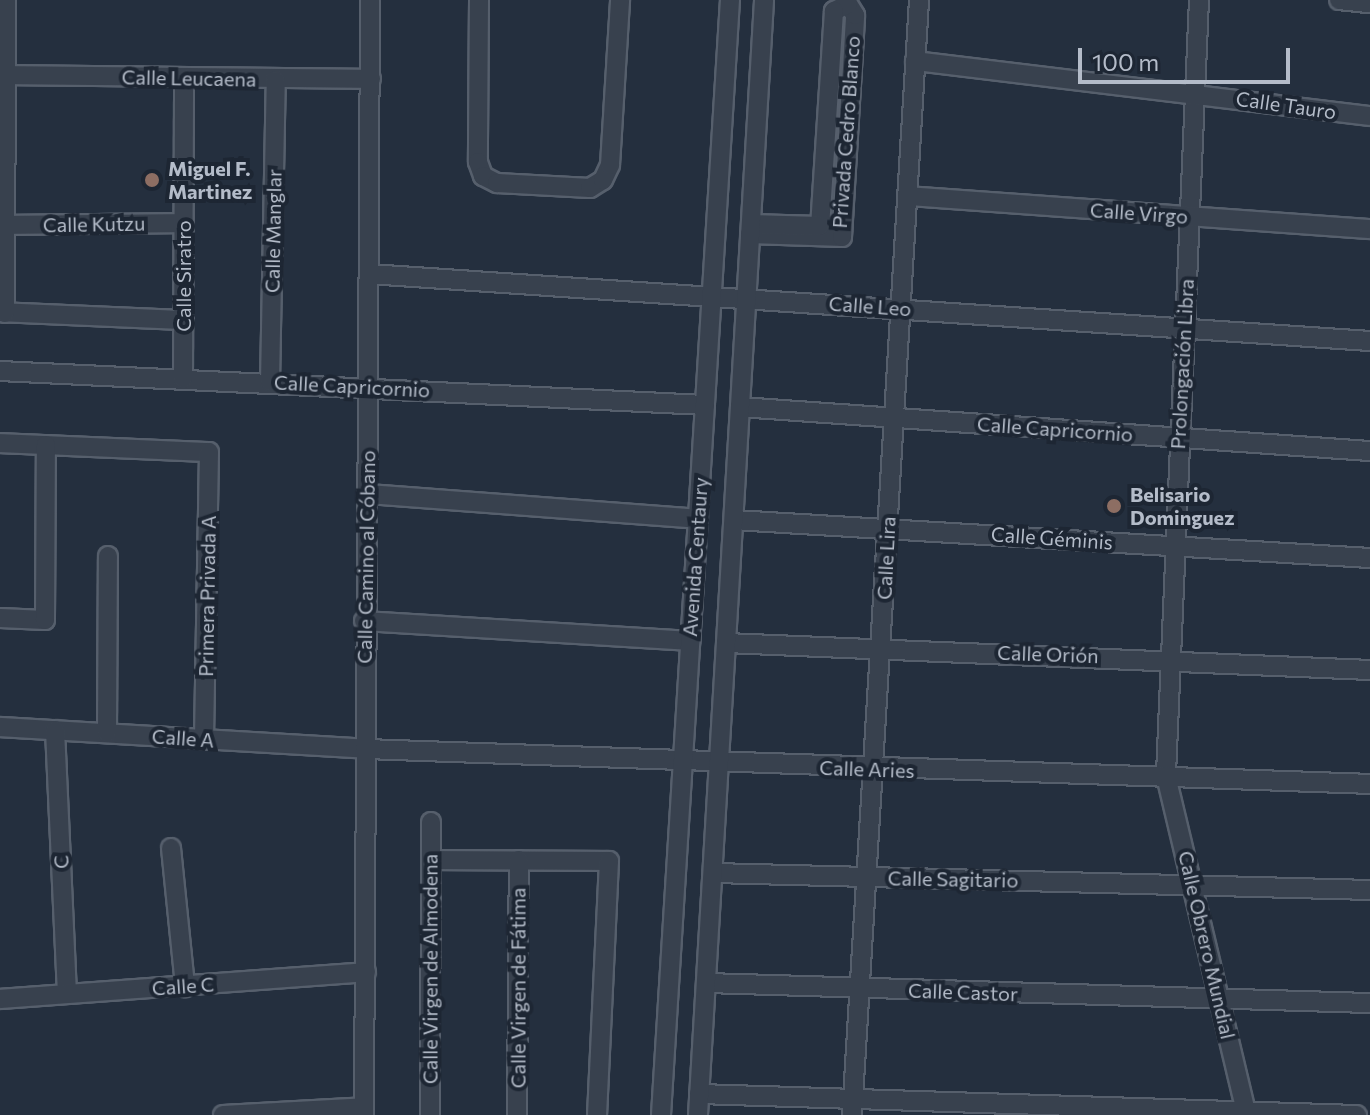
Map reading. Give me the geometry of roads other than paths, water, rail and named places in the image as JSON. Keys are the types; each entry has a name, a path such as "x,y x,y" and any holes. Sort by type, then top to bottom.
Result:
{"street":[{"path":"6,0 6,225 2,312 184,320"},
{"name":"Calle Camino al Cóbano","path":"364,1111 364,621 370,0"},
{"path":"479,0 478,162 483,176 497,183 590,188 603,180 610,165 620,0"},
{"name":"Avenida Centaury","path":"661,1115 730,0"},
{"name":"Avenida Centaury","path":"698,1115 764,0"},
{"name":"Calle Lira","path":"853,1107 919,0"},
{"name":"Prolongación Libra","path":"1166,776 1173,546 1199,0"},
{"path":"1339,0 1370,3"},
{"name":"Privada Cedro Blanco","path":"848,4 855,15 842,237 751,229 820,226 834,11 848,4"},
{"name":"Calle Tauro","path":"915,61 1195,92 1370,116"},
{"name":"Calle Leucaena","path":"6,75 371,79"},
{"name":"Calle Siratro","path":"183,379 184,78"},
{"name":"Calle Manglar","path":"270,382 276,80"},
{"name":"Calle Virgo","path":"908,196 1370,229"},
{"name":"Calle Kutzu","path":"6,225 183,223"},
{"name":"Calle Leo","path":"369,274 1370,341"},
{"name":"Calle Capricornio","path":"0,371 367,386 705,405"},
{"name":"Calle Capricornio","path":"740,407 1370,451"},
{"path":"0,443 46,445 45,620 0,618"},
{"name":"Primera Privada A","path":"46,445 209,452 204,740"},
{"path":"367,494 698,519"},
{"name":"Calle Géminis","path":"734,520 888,526 1370,558"},
{"path":"107,733 108,556"},
{"path":"364,621 690,641"},
{"name":"Calle Orión","path":"726,643 1169,658 1370,670"},
{"name":"Calle A","path":"0,727 365,749"},
{"name":"C","path":"55,730 67,993"},
{"name":"Calle Aries","path":"365,749 874,770 1370,784"},
{"name":"Calle Obrero Mundial","path":"1166,776 1246,1112"},
{"name":"Calle Virgen de Almodena","path":"430,1115 431,822"},
{"path":"171,848 185,987"},
{"path":"431,860 609,861 597,1115"},
{"name":"Calle Virgen de Fátima","path":"517,1115 519,860"},
{"name":"Calle Sagitario","path":"713,873 1370,890"},
{"name":"Calle C","path":"0,999 366,972"},
{"name":"Calle Castor","path":"706,983 1370,1003"},
{"path":"699,1094 853,1107 1357,1115"},
{"path":"223,1115 364,1111"}],"place":[{"name":"Miguel F. Martinez","path":"152,180"},
{"name":"Belisario Dominguez","path":"1114,506"}]}
